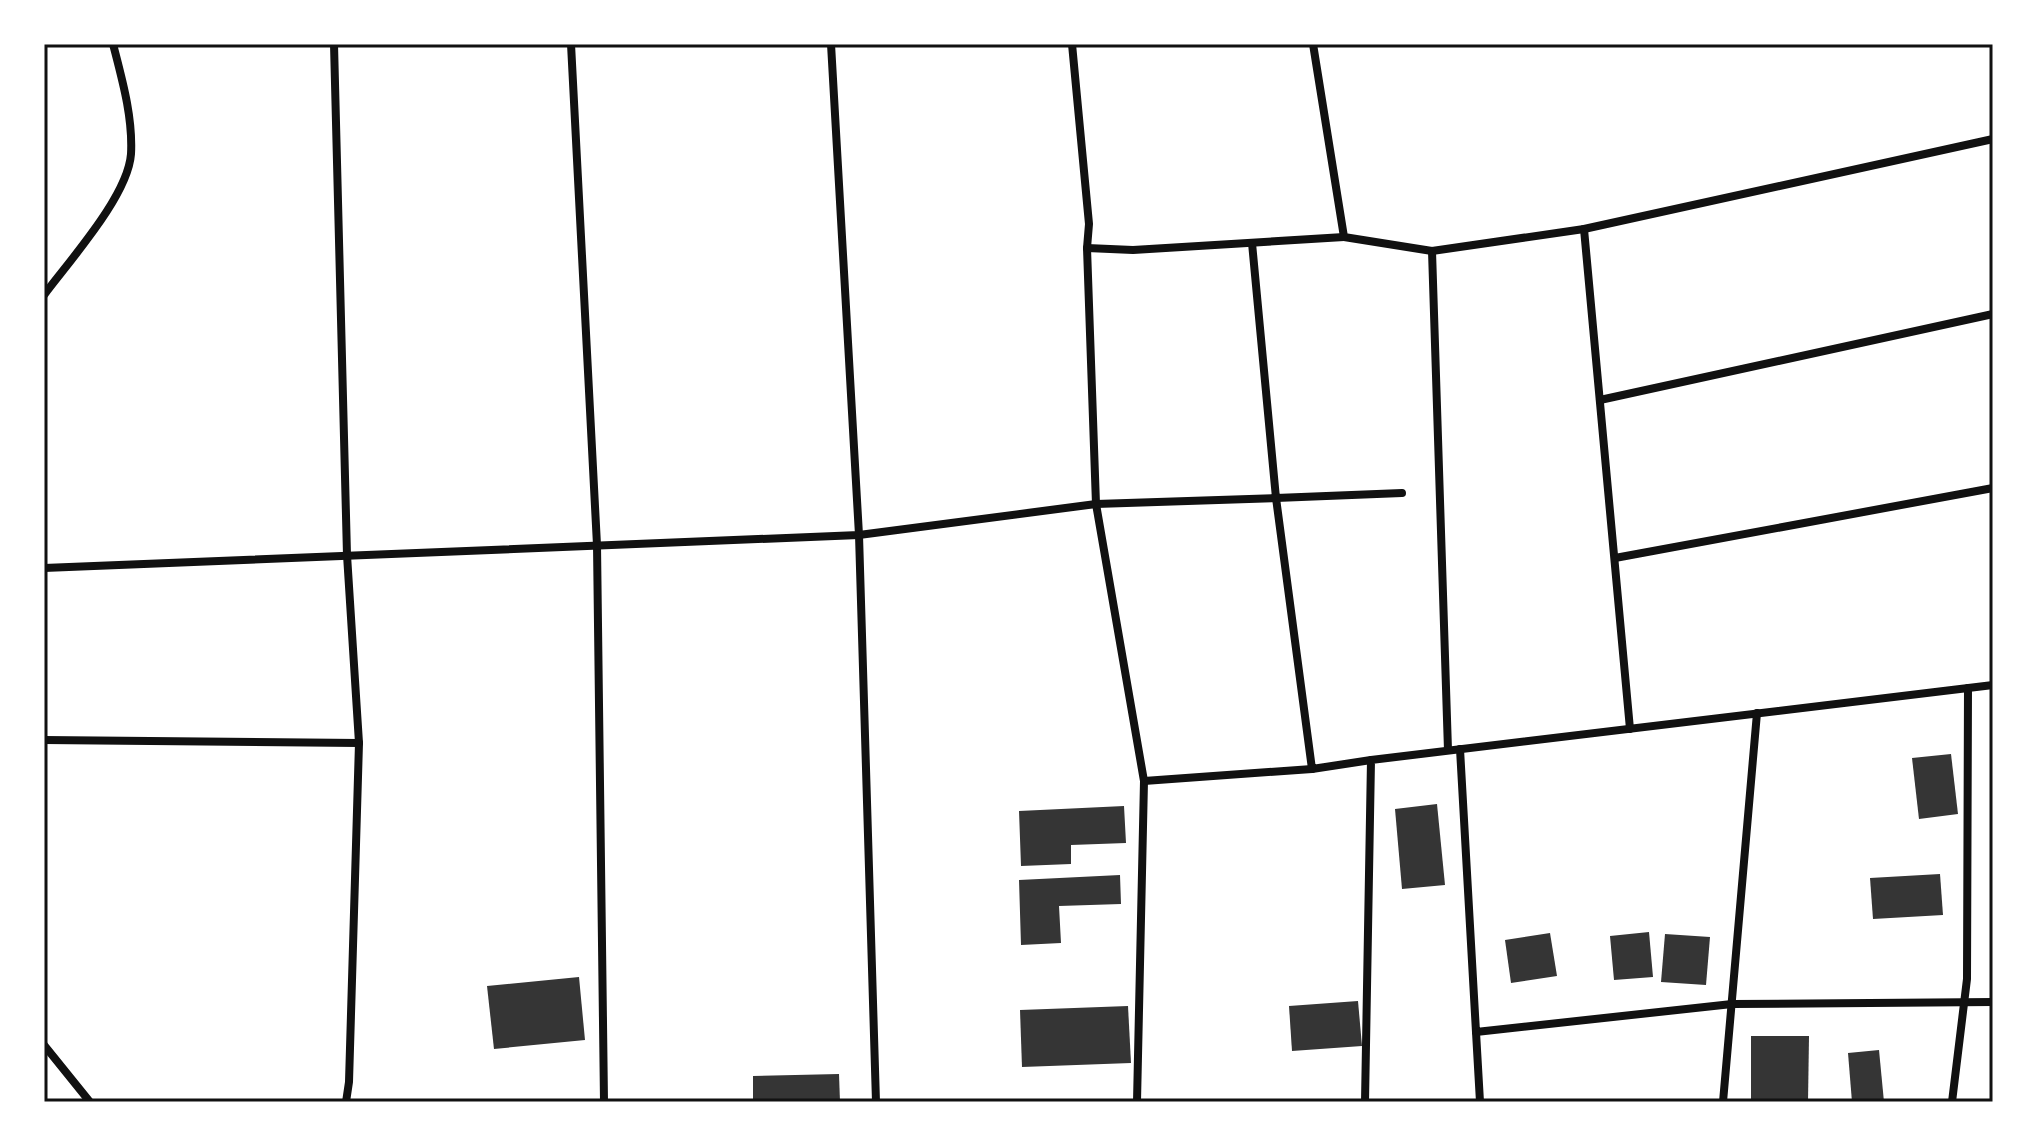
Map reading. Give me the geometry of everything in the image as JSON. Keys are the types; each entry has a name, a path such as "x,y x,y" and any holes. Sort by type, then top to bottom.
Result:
{"street":[{"path":"44,295 111,205 123,183 131,155 127,101 113,44"},
{"path":"334,44 347,555 359,743 350,1067 346,1102"},
{"path":"571,44 597,545 604,1102"},
{"path":"831,44 859,535 876,1102"},
{"path":"1072,44 1089,224 1087,248 1096,504 1144,781 1137,1102"},
{"path":"1313,44 1344,237"},
{"path":"1087,248 1133,250 1344,237 1432,251 1584,229 1993,139"},
{"path":"1584,229 1630,729"},
{"path":"1252,243 1276,498 1312,769"},
{"path":"1432,251 1448,750"},
{"path":"1600,400 1993,314"},
{"path":"1615,558 1993,488"},
{"path":"44,568 859,535 1096,504 1402,493"},
{"path":"1144,781 1312,769 1993,685"},
{"path":"1952,1102 1967,979 1968,688"},
{"path":"1723,1102 1757,713"},
{"path":"44,740 359,743"},
{"path":"1460,749 1480,1102"},
{"path":"1365,1102 1371,760"},
{"path":"1476,1032 1732,1004 1993,1002"},
{"path":"44,1045 90,1102"}],"building":[{"path":"1951,754 1958,814 1919,819 1912,758"},
{"path":"1437,804 1445,885 1402,889 1395,809"},
{"path":"1124,806 1126,843 1071,845 1071,864 1021,866 1019,811"},
{"path":"1940,874 1943,915 1873,919 1870,878"},
{"path":"1120,875 1121,904 1059,906 1061,943 1021,945 1019,880"},
{"path":"1649,932 1653,977 1614,980 1610,936"},
{"path":"1550,933 1557,976 1511,983 1505,940"},
{"path":"1665,934 1710,937 1706,985 1661,982"},
{"path":"579,977 585,1040 494,1049 487,986"},
{"path":"1358,1001 1362,1046 1292,1051 1289,1006"},
{"path":"1128,1006 1131,1063 1022,1067 1020,1010"},
{"path":"1751,1036 1809,1036 1808,1102 1751,1102"},
{"path":"1879,1050 1884,1102 1852,1102 1848,1053"},
{"path":"839,1074 840,1102 753,1102 753,1076"}]}
